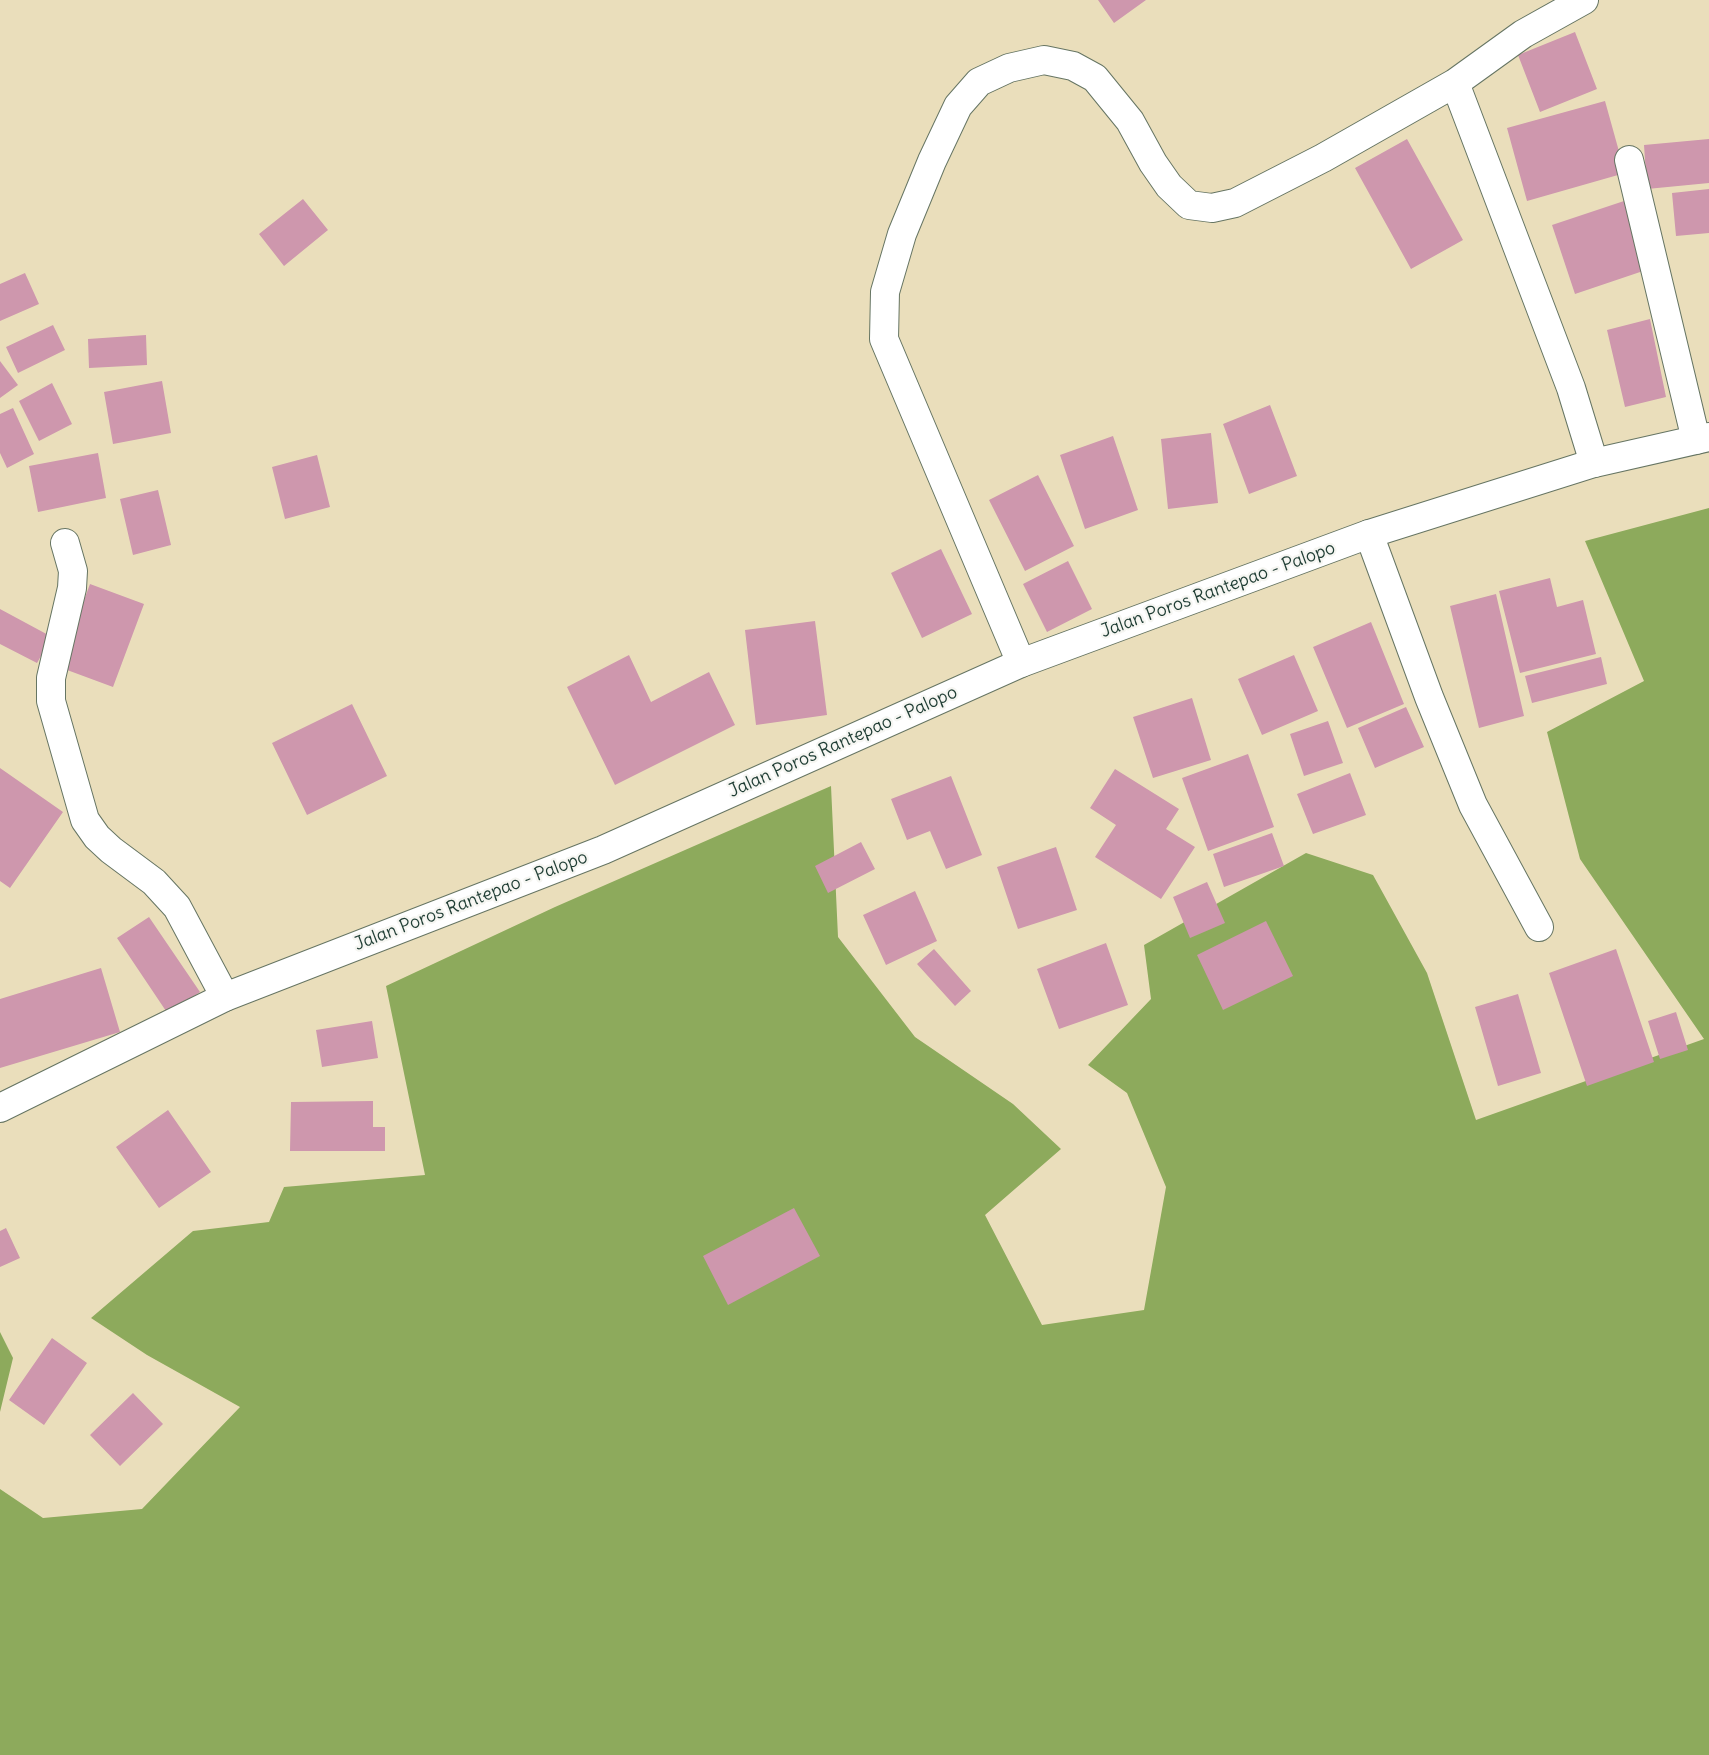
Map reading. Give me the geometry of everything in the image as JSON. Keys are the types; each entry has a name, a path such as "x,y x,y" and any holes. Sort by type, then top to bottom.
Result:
{"main road":[{"path":"1021,663 884,339 885,292 902,234 932,161 958,106 978,82 1009,68 1044,60 1073,66 1095,78 1130,121 1153,163 1170,186 1189,205 1212,208 1235,202 1323,158 1454,83 1523,34 1584,0"},
{"path":"1454,83 1571,388 1594,463"},
{"path":"1629,160 1703,439"},
{"name":"Jalan Poros Rantepao - Palopo","path":"0,1108 225,997 602,850 1021,663 1369,534 1594,463 1703,439"},
{"path":"1369,534 1429,697 1473,805 1539,927"},
{"path":"65,543 73,571 72,588 51,678 51,700 85,820 97,837 111,850 154,882 177,907 225,997"}],"green space":[{"path":"1709,508 1709,1755 0,1755 0,1489 43,1518 142,1509 240,1407 147,1355 91,1318 193,1231 269,1222 284,1187 425,1175 386,986 555,907 831,786 838,937 915,1037 1013,1104 1061,1149 985,1215 1042,1325 1144,1310 1166,1187 1127,1093 1088,1065 1151,999 1144,945 1306,853 1373,875 1427,973 1476,1120 1704,1039 1580,859 1547,732 1644,681 1585,541"},
{"path":"0,1332 13,1358 0,1412"}],"building":[{"path":"1098,0 1146,0 1114,23"},
{"path":"1575,32 1597,89 1540,112 1518,55"},
{"path":"1605,101 1625,173 1527,201 1507,128"},
{"path":"1407,139 1463,240 1411,269 1355,168"},
{"path":"1709,139 1709,183 1647,189 1644,145"},
{"path":"1709,189 1709,233 1676,236 1672,193"},
{"path":"303,199 328,230 284,266 259,234"},
{"path":"1627,200 1649,269 1575,294 1552,225"},
{"path":"25,273 39,304 0,321 0,284"},
{"path":"1650,319 1666,397 1625,407 1607,330"},
{"path":"53,325 65,350 18,373 6,347"},
{"path":"146,335 147,365 89,368 88,339"},
{"path":"0,361 18,385 0,398"},
{"path":"162,381 171,433 113,444 104,392"},
{"path":"52,383 72,424 39,441 19,401"},
{"path":"1270,405 1297,476 1249,494 1223,424"},
{"path":"13,408 34,454 7,468 0,453 0,414"},
{"path":"1211,433 1218,503 1168,509 1161,439"},
{"path":"1113,436 1138,510 1085,529 1060,455"},
{"path":"98,453 106,498 38,512 29,466"},
{"path":"317,455 330,507 285,519 272,467"},
{"path":"1038,475 1074,546 1025,571 989,500"},
{"path":"158,490 171,545 133,555 120,499"},
{"path":"941,549 972,614 922,638 891,573"},
{"path":"1068,561 1092,609 1047,632 1023,584"},
{"path":"1550,578 1557,607 1583,600 1596,654 1520,673 1499,591"},
{"path":"90,584 144,604 113,687 59,667"},
{"path":"1496,594 1524,716 1479,728 1450,606"},
{"path":"0,609 52,637 37,663 0,644"},
{"path":"815,621 827,715 756,725 745,630"},
{"path":"1371,622 1404,704 1347,728 1313,647"},
{"path":"629,655 651,702 709,672 735,725 615,785 567,687"},
{"path":"1294,655 1318,711 1262,735 1238,679"},
{"path":"1601,657 1607,684 1532,703 1525,676"},
{"path":"1192,698 1211,760 1153,778 1133,717"},
{"path":"352,704 387,776 307,815 272,743"},
{"path":"1406,707 1424,747 1375,768 1358,728"},
{"path":"1328,721 1343,763 1304,776 1290,734"},
{"path":"1248,754 1274,827 1208,851 1182,778"},
{"path":"0,768 63,812 10,888 0,881"},
{"path":"1115,769 1179,809 1166,829 1195,847 1161,899 1095,857 1116,825 1090,808"},
{"path":"1350,773 1366,815 1313,834 1297,794"},
{"path":"951,776 982,855 946,869 930,831 907,840 891,799"},
{"path":"1272,833 1284,866 1224,887 1213,854"},
{"path":"861,842 875,869 828,893 815,866"},
{"path":"1056,847 1077,910 1018,929 997,867"},
{"path":"1207,882 1225,923 1190,938 1173,897"},
{"path":"915,891 937,941 886,965 863,915"},
{"path":"149,917 200,992 168,1014 117,938"},
{"path":"1266,921 1293,976 1223,1010 1197,955"},
{"path":"1106,943 1128,1005 1059,1029 1037,969"},
{"path":"934,949 971,991 955,1006 917,964"},
{"path":"1616,949 1654,1062 1587,1086 1549,973"},
{"path":"101,968 120,1032 0,1068 0,999"},
{"path":"1518,994 1541,1073 1498,1086 1475,1007"},
{"path":"1676,1012 1688,1050 1660,1059 1648,1021"},
{"path":"372,1021 378,1058 322,1067 316,1030"},
{"path":"373,1101 373,1127 385,1127 385,1151 290,1151 291,1102"},
{"path":"168,1110 211,1172 159,1208 116,1147"},
{"path":"794,1208 820,1256 728,1305 703,1256"},
{"path":"6,1228 20,1258 0,1267 0,1231"},
{"path":"52,1338 87,1363 44,1425 9,1400"},
{"path":"133,1393 163,1424 120,1466 90,1435"}]}
